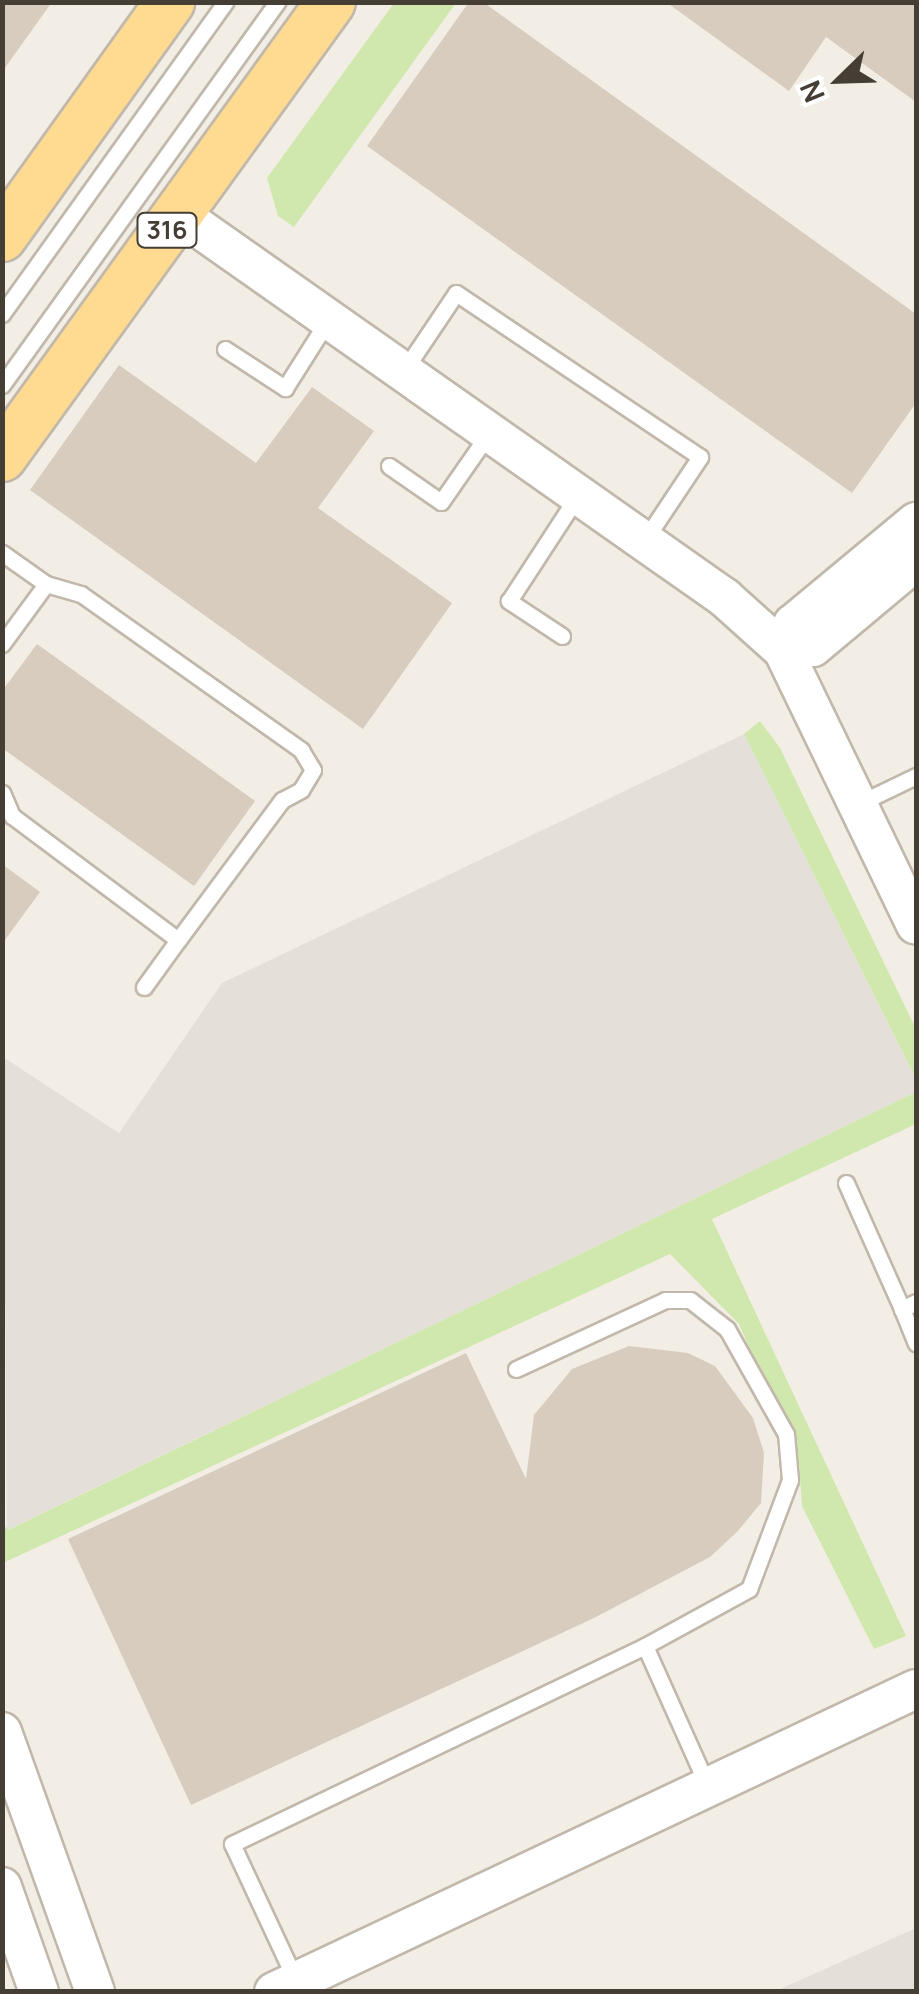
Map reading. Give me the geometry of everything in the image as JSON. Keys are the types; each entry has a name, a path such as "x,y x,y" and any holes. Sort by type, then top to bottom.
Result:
{"main road":[{"path":"2,236 170,2"},
{"name":"316","path":"2,458 331,2"}],"street":[{"path":"179,214 725,598 784,650 860,803 908,883 916,925"},
{"path":"784,650 793,624 916,522"},
{"path":"784,650 813,647 909,574"},
{"path":"285,1986 916,1689"},
{"path":"2,1732 94,1992"},
{"path":"2,1888 39,1992"}],"lane":[{"path":"2,314 225,2"},
{"path":"2,385 277,2"},
{"path":"403,373 456,292 700,457 644,541"},
{"path":"225,349 285,388 328,320"},
{"path":"389,466 441,502 489,433"},
{"path":"562,636 508,601 578,495"},
{"path":"2,553 46,584 97,605 301,750 313,770 301,790 282,800 144,987"},
{"path":"2,644 46,584"},
{"path":"860,803 916,776"},
{"path":"2,794 12,816 178,940"},
{"path":"846,1183 909,1306 916,1343"},
{"path":"285,1986 232,1844 645,1646 750,1589 790,1480 786,1434 726,1328 690,1300 665,1300 516,1369"},
{"path":"645,1646 708,1787"}],"shaded area":[{"path":"744,734 916,1079 916,1092 7,1530 3,1057 119,1133 222,983"},
{"path":"916,1928 916,1991 776,1991"}],"green space":[{"path":"394,3 456,3 294,227 278,216 267,178"},
{"path":"760,721 780,748 916,1029 916,1079 744,734"},
{"path":"916,1092 916,1124 712,1219 906,1636 874,1649 802,1506 799,1463 739,1324 670,1254 3,1563 2,1521 8,1530"}],"building":[{"path":"2,2 52,2 2,72"},
{"path":"469,2 483,2 916,314 916,403 852,493 367,146"},
{"path":"666,2 916,2 916,102 826,37 789,91"},
{"path":"119,365 256,463 312,387 374,431 318,508 452,603 363,729 30,490"},
{"path":"37,644 255,801 194,886 2,748 2,691"},
{"path":"2,864 40,892 2,944"},
{"path":"629,1346 688,1353 715,1366 753,1418 764,1453 761,1503 737,1532 710,1557 594,1618 191,1805 68,1539 466,1353 526,1479 534,1415 572,1369"}]}
